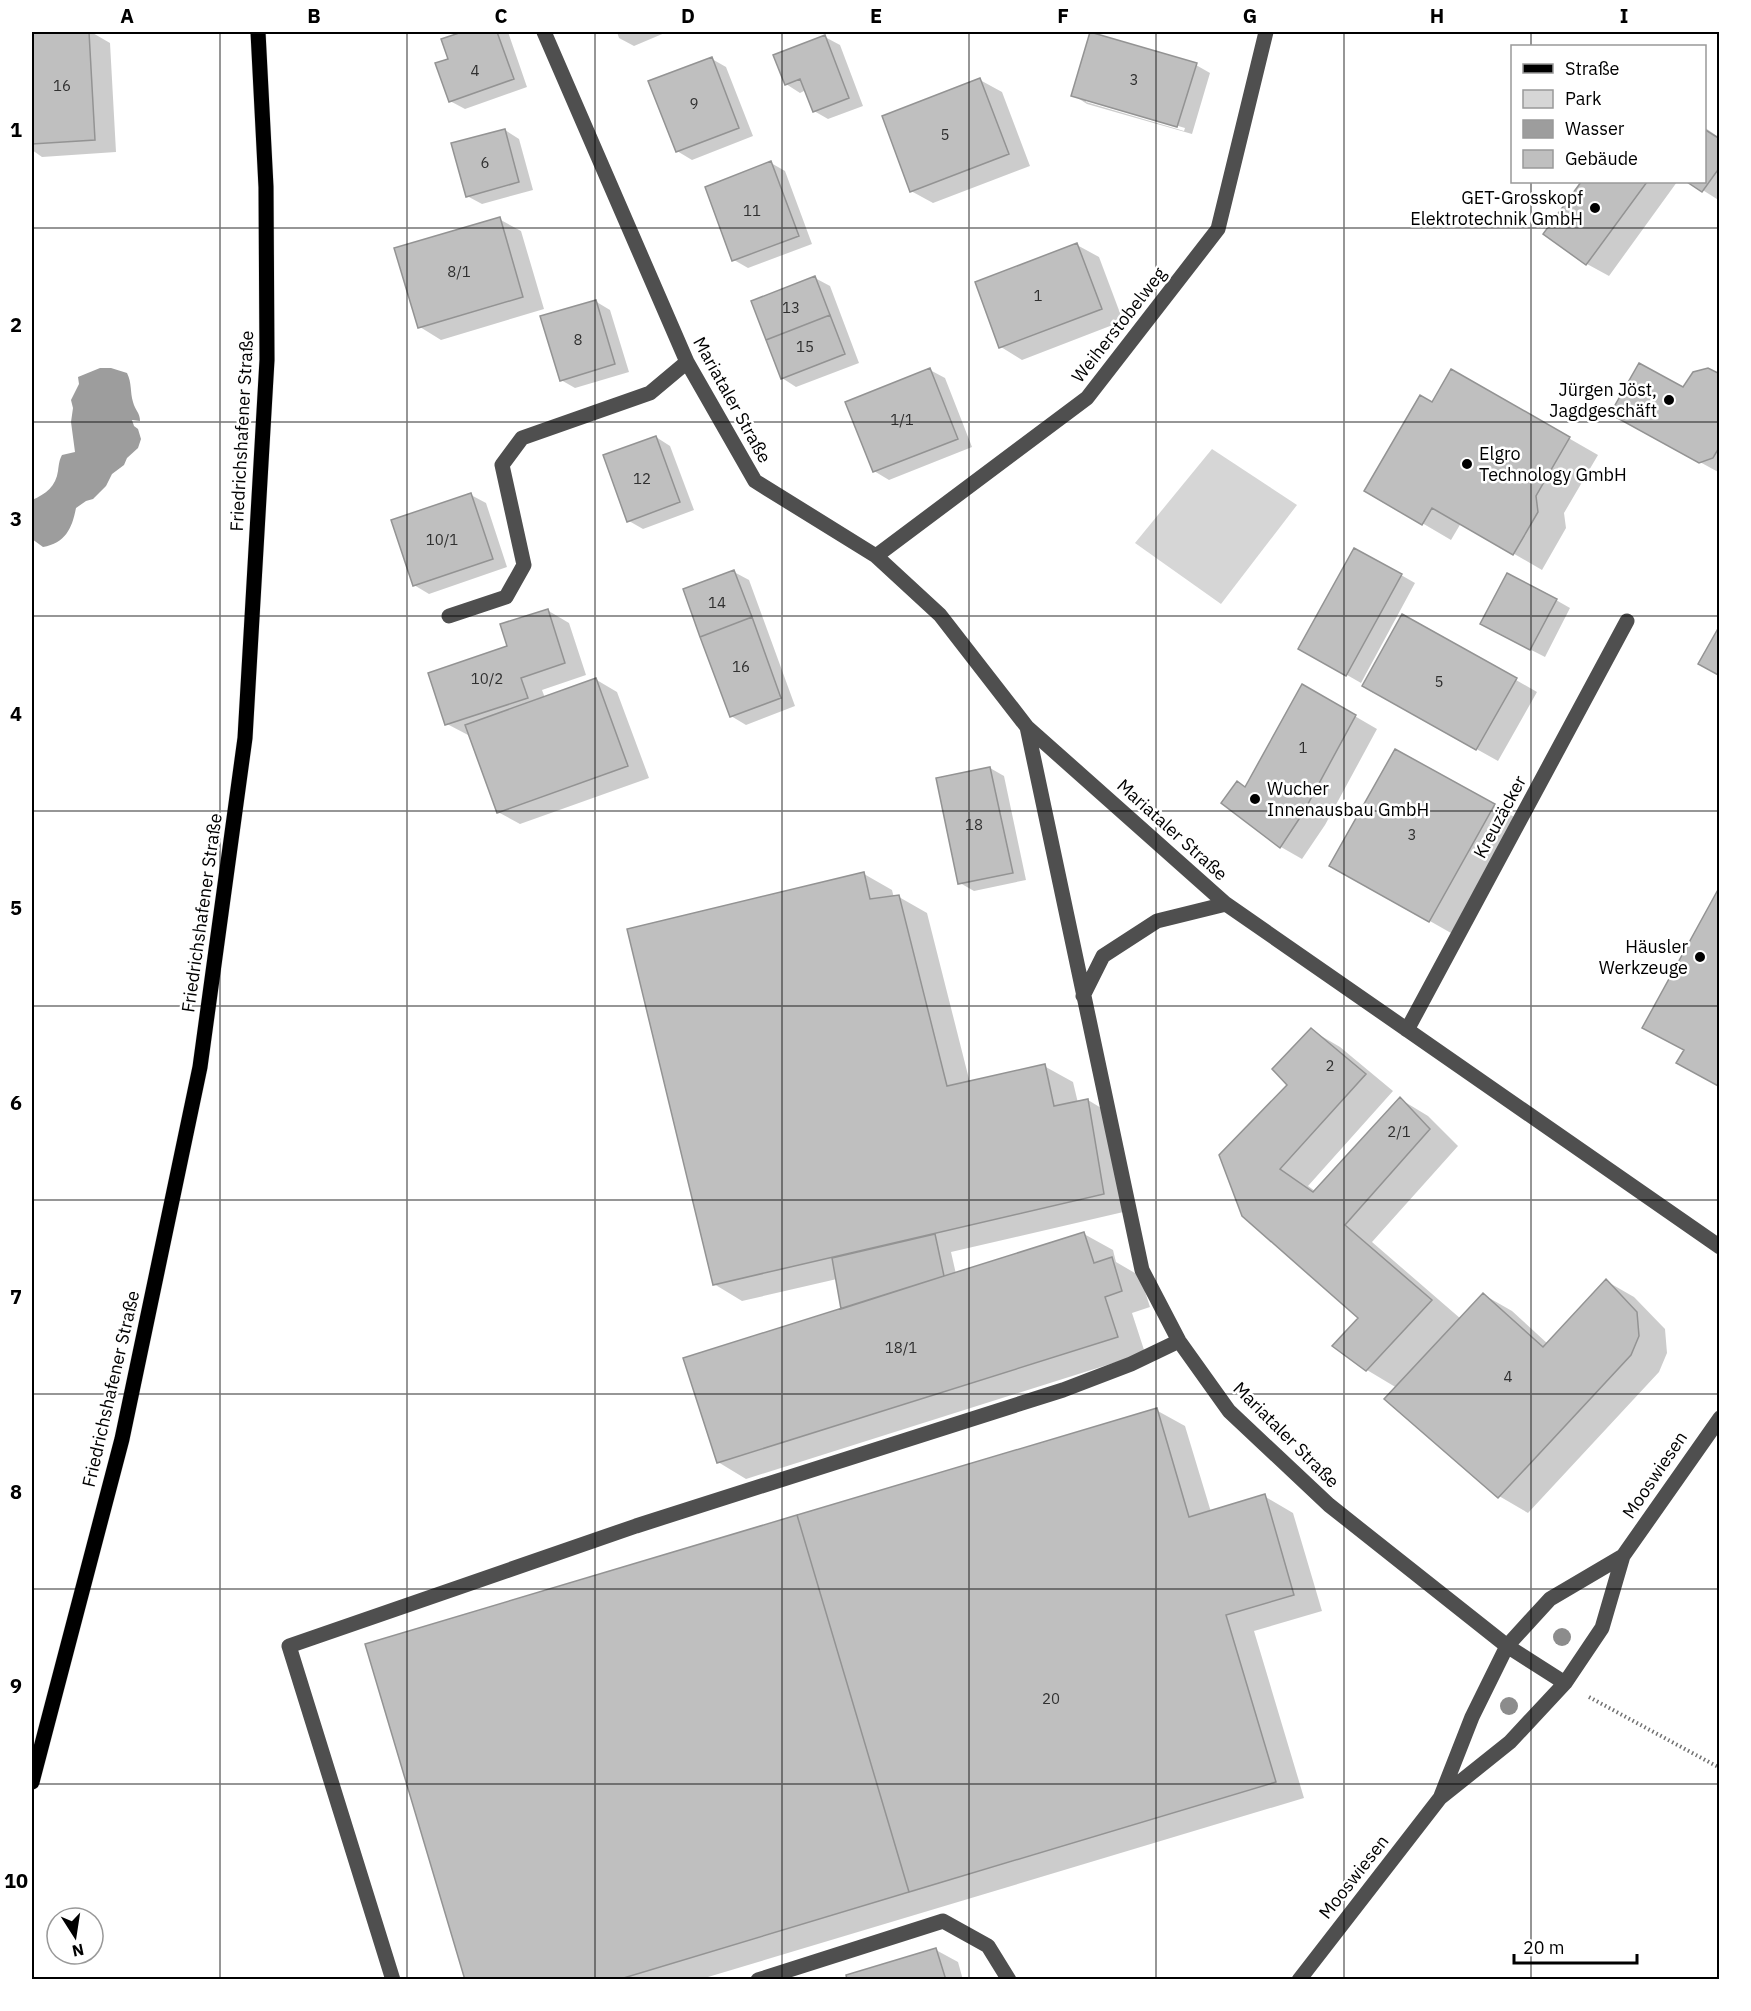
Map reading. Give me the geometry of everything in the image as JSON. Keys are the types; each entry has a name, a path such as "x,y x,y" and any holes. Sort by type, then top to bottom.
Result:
{"main road":[{"name":"Friedrichshafener Straße","path":"32,1782 122,1439 200,1067 245,738 267,360 266,187 258,32"}],"street":[{"name":"Mariataler Straße","path":"544,32 687,362 755,481 876,556 940,615 1027,727 1226,904"},
{"name":"Weiherstobelweg","path":"876,556 1087,398 1218,229 1266,32"},
{"path":"449,616 506,597 524,565 502,465 522,438 650,393 687,362"},
{"name":"Kreuzäcker","path":"1407,1030 1627,621"},
{"path":"1027,727 1083,996"},
{"name":"Mariataler Straße","path":"1226,904 1157,921 1103,956 1083,996 1142,1270 1179,1341 1229,1411 1329,1505 1507,1646"},
{"path":"1226,904 1719,1247"},
{"path":"393,1980 289,1646 636,1526 1063,1390 1131,1364 1179,1341"},
{"name":"Mooswiesen","path":"1299,1980 1440,1798 1510,1742 1565,1683 1602,1628 1623,1556 1719,1418"},
{"name":"Mooswiesen","path":"1440,1798 1472,1717 1507,1646 1550,1599 1623,1556"},
{"path":"1507,1646 1565,1683"},
{"path":"758,1980 943,1922 988,1946 1009,1980"}],"path":[{"path":"1565,1683 1719,1768"}],"green space":[{"path":"1212,449 1297,505 1221,604 1135,543"}],"water":[{"path":"100,368 111,368 127,373 140,421 132,420 141,439 138,448 127,458 124,465 112,474 106,486 93,499 76,508 70,529 66,534 57,542 43,547 32,539 32,500 53,485 62,455 75,452 71,400 79,384 78,377"}],"building":[{"path":"32,32 89,32 95,140 32,144"},
{"path":"462,32 497,32 514,79 449,102 435,63 448,59 441,39"},
{"path":"1090,32 1197,63 1177,127 1071,96"},
{"path":"825,35 849,98 813,112 800,79 785,85 773,55"},
{"path":"712,57 739,128 676,152 648,81"},
{"path":"980,78 1009,154 910,192 882,116"},
{"path":"505,129 519,182 466,197 451,143"},
{"path":"1706,130 1720,139 1720,167 1702,192 1688,183 1706,183"},
{"path":"771,161 799,236 732,261 705,187"},
{"name":"GET-Grosskopf Elektrotechnik GmbH","path":"1580,183 1646,183 1586,265 1543,234"},
{"path":"500,217 523,297 418,328 394,248"},
{"path":"1077,243 1102,309 999,348 975,282"},
{"path":"815,276 830,315 766,340 751,301"},
{"path":"596,300 615,364 560,381 540,316"},
{"path":"830,315 845,354 781,379 766,340"},
{"name":"Jürgen Jöst, Jagdgeschäft","path":"1639,363 1683,387 1693,372 1708,368 1720,374 1720,446 1713,458 1699,463 1610,414"},
{"path":"930,368 958,439 873,472 845,402"},
{"name":"Elgro Technology GmbH","path":"1451,369 1570,437 1536,496 1538,512 1513,555 1432,508 1422,525 1364,491 1420,395 1432,402"},
{"path":"656,436 680,502 627,522 603,455"},
{"path":"471,493 493,559 413,586 391,520"},
{"path":"1354,548 1402,574 1346,676 1298,649"},
{"path":"734,570 752,617 700,637 683,589"},
{"path":"1507,573 1557,599 1530,650 1480,624"},
{"path":"548,609 565,663 521,678 528,698 445,725 428,673 507,646 500,624"},
{"path":"1402,614 1517,678 1476,750 1362,686"},
{"path":"752,617 781,698 730,717 700,637"},
{"path":"1720,625 1720,676 1698,664"},
{"path":"596,678 628,766 497,813 465,725"},
{"path":"1302,684 1356,715 1303,813 1280,848 1221,803 1237,781 1245,787"},
{"path":"1395,749 1495,804 1429,922 1329,866"},
{"path":"990,767 1013,873 958,884 936,778"},
{"path":"864,872 870,899 899,895 947,1086 1045,1064 1054,1106 1088,1099 1104,1194 713,1285 627,929"},
{"name":"Häusler Werkzeuge","path":"1720,886 1720,1087 1676,1063 1684,1050 1642,1028"},
{"path":"1311,1028 1366,1074 1280,1169 1313,1192 1400,1097 1430,1129 1345,1225 1432,1300 1366,1371 1332,1346 1358,1318 1242,1216 1219,1155 1287,1085 1272,1069"},
{"path":"1084,1232 1094,1263 1112,1257 1122,1291 1105,1297 1118,1337 717,1463 683,1358"},
{"path":"935,1234 944,1276 841,1309 832,1258"},
{"path":"1606,1279 1637,1312 1639,1336 1631,1355 1498,1498 1384,1399 1483,1293 1543,1347"},
{"path":"1157,1408 1189,1517 1265,1494 1294,1595 1226,1615 1276,1782 909,1892 797,1515"},
{"path":"797,1515 909,1892 617,1980 465,1980 365,1644"},
{"path":"936,1948 946,1980 847,1980 846,1975"}],"place":[{"name":"GET-Grosskopf Elektrotechnik GmbH","path":"1595,208"},
{"name":"Jürgen Jöst, Jagdgeschäft","path":"1669,400"},
{"name":"Elgro Technology GmbH","path":"1467,464"},
{"name":"Wucher Innenausbau GmbH","path":"1255,799"},
{"name":"Häusler Werkzeuge","path":"1700,957"}]}
